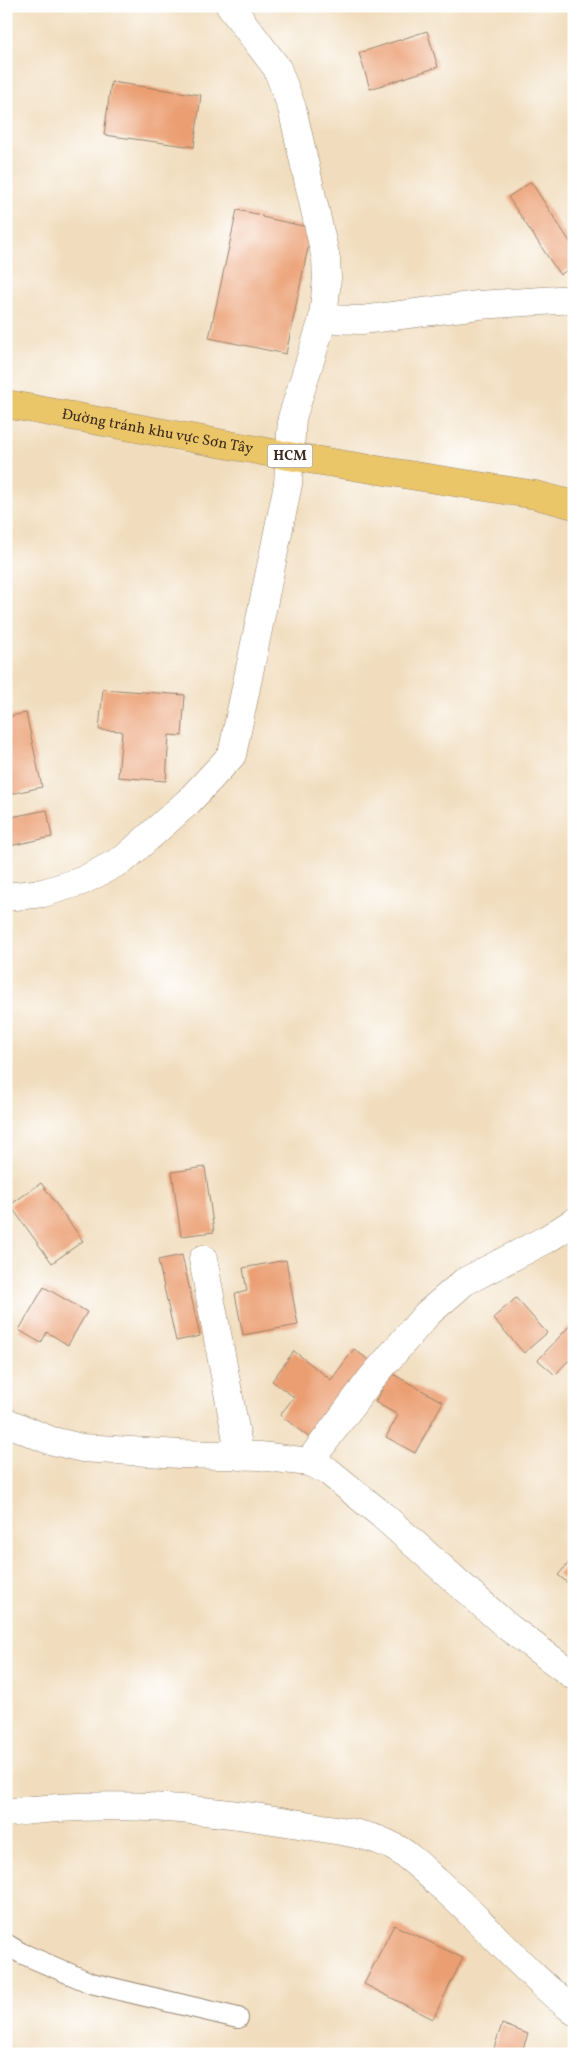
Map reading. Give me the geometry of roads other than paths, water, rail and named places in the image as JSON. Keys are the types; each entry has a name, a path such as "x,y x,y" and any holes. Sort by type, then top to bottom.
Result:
{"highway":[{"name":"Đường tránh khu vực Sơn Tây","path":"6,404 289,456 536,495 574,505"}],"street":[{"path":"6,897 43,893 82,881 124,859 188,802 232,756 288,484 292,418 324,319 327,278 326,259 292,108 277,68 230,6"},
{"path":"324,319 362,320 478,305 574,299"},
{"path":"309,1462 371,1379 427,1314 464,1282 548,1239 574,1222"},
{"path":"203,1258 240,1456"},
{"path":"6,1422 49,1440 82,1448 260,1456 309,1462 328,1471 382,1515 508,1627 574,1676"},
{"path":"6,1813 39,1808 103,1805 167,1806 236,1814 370,1838 392,1846 424,1870 469,1909 546,1988 574,2011"}],"lane":[{"path":"6,1944 21,1953 91,1984 238,2018"}]}
